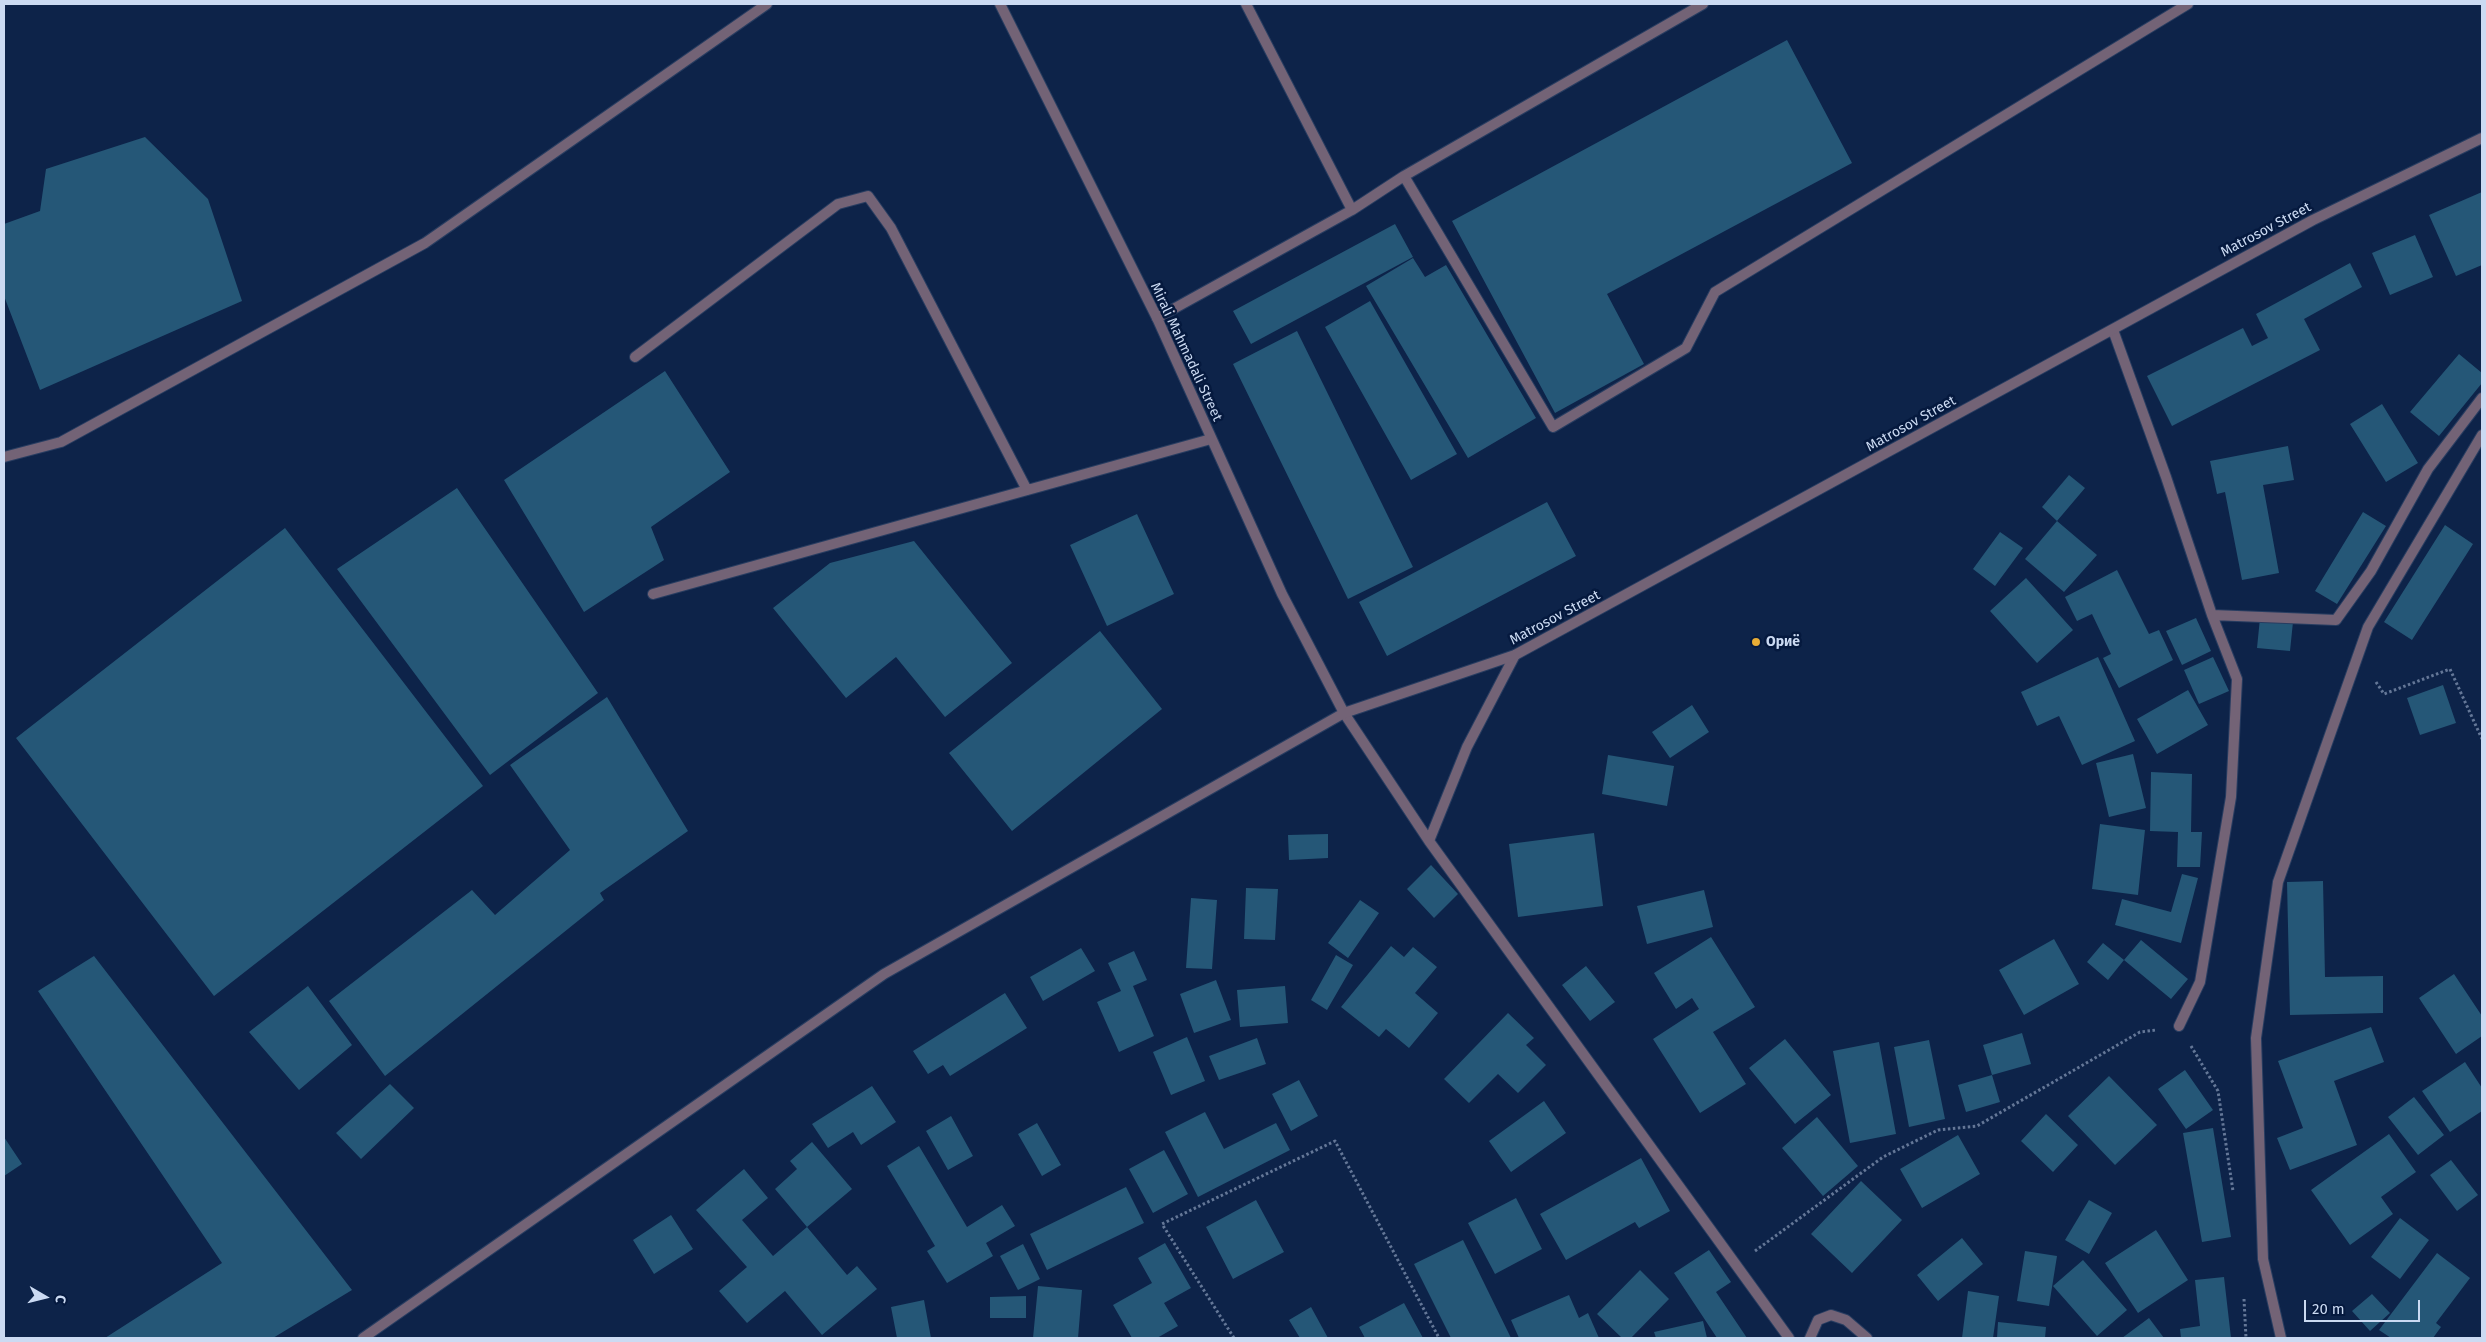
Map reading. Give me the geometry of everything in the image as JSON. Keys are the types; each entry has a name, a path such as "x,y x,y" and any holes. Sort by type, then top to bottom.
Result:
{"street":[{"path":"4,457 61,442 425,243 767,4"},
{"name":"Mirali Mahmadali Street","path":"1000,4 1156,318 1282,594 1344,713 1429,840 1789,1338"},
{"path":"1246,4 1352,210"},
{"path":"1156,318 1352,210 1404,176 1702,4"},
{"path":"1404,176 1552,427 1686,348 1715,292 2188,4"},
{"name":"Matrosov Street","path":"363,1338 884,974 1344,713 1515,656 2313,220 2482,138"},
{"path":"635,357 838,204 868,196 891,228 1027,490"},
{"path":"2112,330 2166,477 2212,615 2237,679 2231,797 2200,982 2180,1026"},
{"path":"2212,615 2336,620 2371,571 2428,470 2482,398"},
{"path":"2280,1338 2264,1259 2256,1038 2278,882 2368,626 2482,435"},
{"path":"653,594 1211,439"},
{"path":"1429,840 1468,747 1515,656"},
{"path":"1810,1338 1818,1320 1831,1315 1846,1320 1867,1338"}],"path":[{"path":"2358,653 2384,694 2450,669 2482,739"},
{"path":"1736,1265 1883,1157 1938,1130 1977,1126 2140,1032 2180,1026 2218,1090 2234,1194"},
{"path":"1234,1338 1162,1224 1335,1141 1439,1338"},
{"path":"2243,1290 2246,1338"}],"building":[{"path":"1787,40 1852,163 1607,294 1644,364 1555,413 1452,221"},
{"path":"145,137 208,199 242,301 40,390 4,296 4,224 40,211 46,169"},
{"path":"2482,192 2482,265 2456,276 2429,215"},
{"path":"1395,224 1413,257 1251,344 1233,311"},
{"path":"2415,235 2433,277 2390,295 2372,253"},
{"path":"1413,258 1425,277 1446,265 1536,418 1468,458 1366,286"},
{"path":"2350,263 2362,287 2304,319 2320,350 2172,426 2147,376 2243,328 2252,346 2268,338 2256,314"},
{"path":"1370,301 1457,454 1411,480 1325,327"},
{"path":"1297,331 1413,567 1348,599 1233,364"},
{"path":"2459,354 2482,373 2482,383 2439,436 2410,412"},
{"path":"665,371 730,472 651,527 664,560 584,612 504,480"},
{"path":"2382,404 2418,463 2386,482 2350,424"},
{"path":"2288,446 2294,480 2263,485 2279,573 2242,580 2225,492 2217,494 2210,461"},
{"path":"2069,475 2085,488 2057,521 2042,507"},
{"path":"457,488 598,693 490,775 337,569"},
{"path":"1547,502 1576,556 1387,656 1359,602"},
{"path":"2363,512 2386,526 2337,604 2315,591"},
{"path":"1137,514 1174,594 1107,626 1070,545"},
{"path":"2057,521 2097,555 2064,592 2025,559"},
{"path":"2445,525 2473,544 2412,640 2384,622"},
{"path":"285,528 483,786 214,996 16,738"},
{"path":"2000,532 2023,548 1995,586 1973,569"},
{"path":"914,541 1012,663 945,717 896,657 846,698 773,608 830,563"},
{"path":"2117,570 2149,634 2159,630 2173,660 2119,688 2103,658 2111,654 2092,614 2077,621 2065,597"},
{"path":"2026,578 2073,630 2037,663 1990,611"},
{"path":"2196,618 2211,651 2182,665 2166,631"},
{"path":"2260,618 2293,622 2290,651 2257,648"},
{"path":"1100,631 1162,709 1012,831 949,753"},
{"path":"2098,657 2135,741 2082,765 2059,716 2037,726 2021,692"},
{"path":"2213,657 2229,691 2199,704 2184,670"},
{"path":"2443,685 2456,723 2420,735 2407,698"},
{"path":"2188,690 2208,725 2157,754 2137,719"},
{"path":"607,697 688,831 600,893 604,900 385,1076 329,1001 472,890 495,915 570,850 510,765"},
{"path":"1692,705 1709,732 1670,758 1652,732"},
{"path":"2133,754 2146,808 2109,817 2096,763"},
{"path":"1608,755 1674,766 1667,806 1602,794"},
{"path":"2151,772 2192,774 2191,832 2202,832 2200,867 2177,867 2178,832 2150,831"},
{"path":"2100,824 2145,830 2138,895 2092,889"},
{"path":"1594,833 1603,906 1518,917 1509,844"},
{"path":"1328,834 1328,858 1289,860 1288,835"},
{"path":"1431,865 1458,894 1434,918 1407,889"},
{"path":"2182,874 2198,878 2181,943 2115,925 2122,899 2171,912"},
{"path":"2323,881 2325,977 2383,976 2383,1013 2290,1015 2287,882"},
{"path":"1246,888 1278,889 1275,940 1244,939"},
{"path":"1704,890 1713,927 1647,944 1637,906"},
{"path":"1191,898 1217,900 1212,969 1186,968"},
{"path":"1360,900 1379,913 1348,958 1328,943"},
{"path":"1711,937 1755,1007 1713,1032 1746,1084 1700,1113 1653,1039 1699,1009 1692,998 1676,1009 1654,973"},
{"path":"2054,939 2079,984 2024,1015 1999,970"},
{"path":"2141,940 2188,979 2171,999 2124,960"},
{"path":"2103,943 2124,960 2108,980 2087,962"},
{"path":"1391,946 1404,957 1413,947 1437,967 1415,993 1438,1013 1409,1048 1386,1029 1379,1037 1341,1007"},
{"path":"1081,948 1095,971 1043,1001 1030,977"},
{"path":"1134,951 1147,980 1133,986 1154,1036 1119,1052 1097,1002 1121,991 1108,963"},
{"path":"1336,955 1353,965 1327,1010 1311,1000"},
{"path":"94,956 352,1290 273,1338 105,1338 222,1263 38,991"},
{"path":"1586,966 1615,1002 1590,1021 1562,985"},
{"path":"2454,974 2482,1016 2482,1036 2456,1054 2419,998"},
{"path":"1216,980 1231,1020 1194,1033 1180,994"},
{"path":"308,986 352,1045 299,1090 249,1032"},
{"path":"1285,986 1288,1023 1240,1027 1237,990"},
{"path":"1005,993 1027,1028 950,1076 943,1065 928,1074 913,1051"},
{"path":"1508,1013 1534,1038 1526,1045 1546,1065 1518,1093 1498,1074 1469,1103 1444,1079"},
{"path":"2371,1027 2384,1062 2334,1081 2357,1145 2290,1170 2277,1138 2303,1128 2278,1061"},
{"path":"2022,1033 2031,1064 1992,1075 1983,1045"},
{"path":"1187,1037 1205,1081 1171,1095 1153,1052"},
{"path":"1257,1038 1266,1064 1219,1080 1209,1056"},
{"path":"1785,1039 1831,1095 1795,1124 1749,1068"},
{"path":"1929,1040 1945,1119 1909,1127 1894,1047"},
{"path":"1879,1042 1896,1134 1850,1143 1833,1051"},
{"path":"2465,1062 2482,1088 2482,1111 2450,1132 2422,1091"},
{"path":"2185,1070 2213,1110 2186,1129 2158,1089"},
{"path":"1992,1075 2000,1102 1966,1112 1958,1085"},
{"path":"2109,1076 2157,1125 2115,1165 2068,1116"},
{"path":"1299,1080 1318,1116 1291,1131 1272,1094"},
{"path":"390,1084 414,1108 361,1159 336,1133"},
{"path":"872,1086 896,1122 861,1145 853,1132 828,1148 812,1124"},
{"path":"2414,1097 2444,1135 2418,1155 2388,1117"},
{"path":"1544,1101 1566,1133 1511,1172 1489,1141"},
{"path":"1205,1112 1224,1149 1276,1123 1290,1150 1198,1197 1165,1132"},
{"path":"2046,1114 2078,1145 2053,1172 2021,1141"},
{"path":"951,1116 973,1156 948,1170 926,1131"},
{"path":"1817,1117 1858,1166 1823,1196 1782,1148"},
{"path":"1037,1123 1061,1165 1042,1176 1018,1134"},
{"path":"2213,1128 2231,1237 2202,1242 2183,1133"},
{"path":"2389,1134 2416,1172 2381,1197 2393,1214 2350,1245 2311,1190"},
{"path":"1958,1135 1980,1174 1922,1208 1900,1169"},
{"path":"4,1137 22,1164 4,1176"},
{"path":"812,1142 852,1189 807,1227 775,1189 797,1169 790,1161"},
{"path":"919,1146 967,1227 1002,1205 1015,1226 986,1243 993,1256 947,1283 927,1251 935,1246 887,1166"},
{"path":"1164,1150 1188,1194 1153,1213 1129,1169"},
{"path":"1641,1158 1670,1211 1639,1228 1635,1222 1566,1260 1540,1214"},
{"path":"2451,1160 2478,1195 2457,1211 2430,1175"},
{"path":"744,1169 768,1198 742,1220 773,1256 807,1227 847,1275 857,1266 877,1289 822,1335 785,1291 747,1323 719,1291 747,1267 696,1210"},
{"path":"1861,1181 1902,1220 1852,1273 1811,1234"},
{"path":"1126,1187 1144,1223 1047,1270 1030,1234"},
{"path":"1516,1198 1542,1249 1495,1274 1468,1223"},
{"path":"1256,1200 1284,1252 1233,1279 1206,1227"},
{"path":"2089,1200 2112,1213 2089,1254 2065,1240"},
{"path":"671,1215 693,1249 654,1274 633,1240"},
{"path":"2400,1218 2429,1240 2400,1279 2371,1257"},
{"path":"2156,1230 2188,1280 2138,1313 2105,1263"},
{"path":"1962,1238 1983,1264 1938,1301 1917,1275"},
{"path":"1463,1240 1511,1338 1451,1338 1414,1264"},
{"path":"1165,1243 1191,1288 1164,1303 1178,1326 1157,1338 1132,1338 1113,1305 1152,1283 1138,1258"},
{"path":"1023,1244 1040,1279 1018,1290 1000,1256"},
{"path":"1709,1250 1731,1282 1716,1292 1747,1338 1717,1338 1674,1273"},
{"path":"2025,1251 2057,1256 2049,1306 2017,1301"},
{"path":"2437,1253 2470,1278 2436,1323 2441,1327 2433,1338 2391,1338 2379,1330"},
{"path":"2083,1260 2127,1310 2097,1336 2053,1286"},
{"path":"1640,1270 1669,1299 1631,1338 1622,1338 1597,1314"},
{"path":"2224,1277 2231,1338 2181,1338 2180,1329 2200,1326 2195,1280"},
{"path":"1038,1286 1082,1290 1078,1338 1033,1338"},
{"path":"1968,1291 1999,1296 1993,1338 1962,1338"},
{"path":"2372,1294 2390,1313 2370,1331 2352,1311"},
{"path":"1569,1295 1579,1318 1588,1313 1599,1338 1519,1338 1511,1320"},
{"path":"1026,1296 1026,1318 990,1318 990,1297"},
{"path":"924,1300 931,1338 897,1338 891,1307"},
{"path":"1404,1303 1423,1338 1365,1338 1359,1327"},
{"path":"1311,1307 1328,1338 1300,1338 1289,1320"},
{"path":"2149,1318 2164,1338 2122,1338"},
{"path":"1703,1321 1707,1338 1656,1338 1654,1332"},
{"path":"1998,1322 2046,1327 2045,1338 1997,1338"}],"place":[{"name":"Ориё","path":"1756,642"}]}
